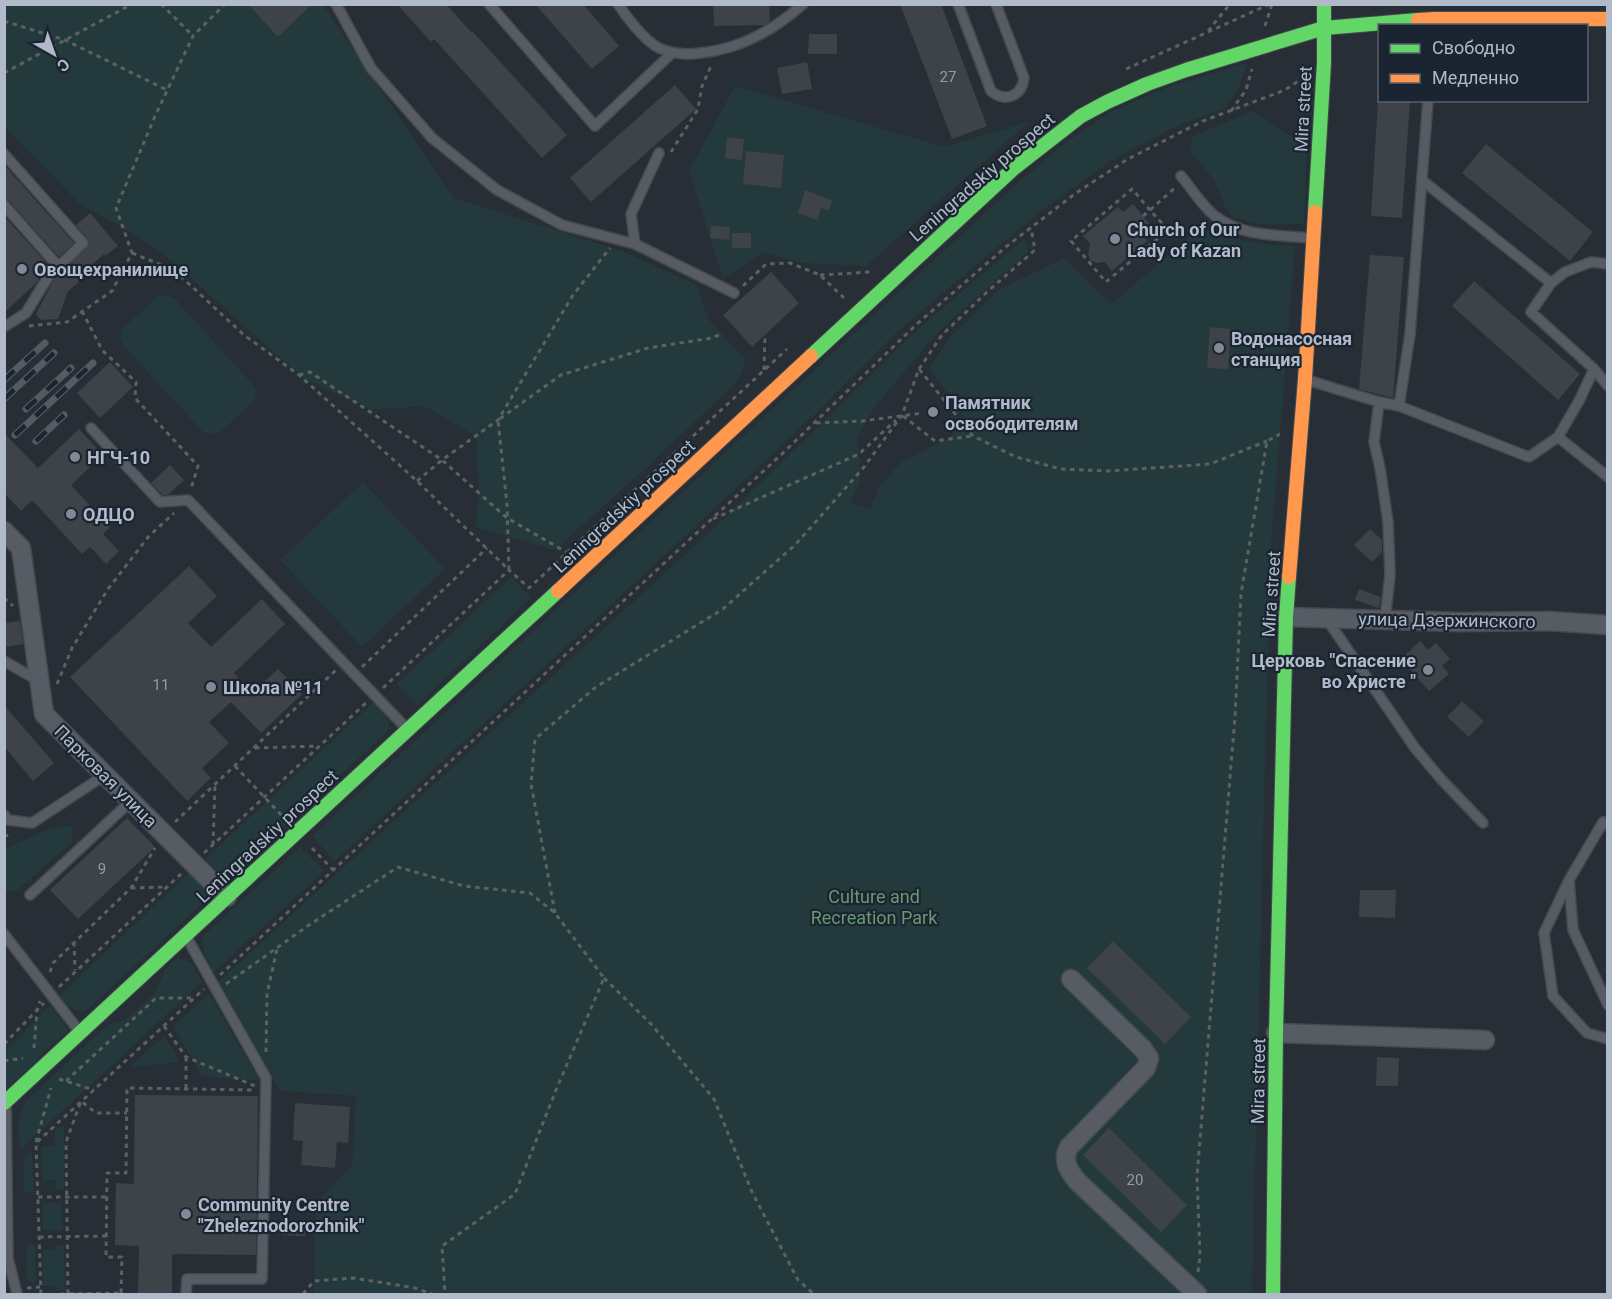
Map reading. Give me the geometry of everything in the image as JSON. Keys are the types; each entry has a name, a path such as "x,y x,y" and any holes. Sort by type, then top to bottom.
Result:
{"street":[{"name":"Mira street","path":"1273,1294 1276,1033 1286,617 1314,238 1324,63 1324,4"},
{"name":"Leningradskiy prospect","path":"1396,24 1545,12 1608,18"},
{"name":"Leningradskiy prospect","path":"5,1102 1013,169 1057,134 1081,116 1107,102 1186,70 1323,28 1378,25"},
{"name":"Парковая улица","path":"4,531 21,548 44,714 227,897"},
{"name":"улица Дзержинского","path":"1286,617 1458,622 1548,621 1608,625"},
{"path":"1071,979 1143,1049 1149,1058 1146,1068 1069,1147 1066,1153 1066,1166 1077,1181 1197,1294"},
{"path":"1276,1033 1485,1040"}],"lane":[{"path":"336,4 371,68 432,138 497,190 562,225 634,244 734,293"},
{"path":"489,4 595,126 672,53"},
{"path":"618,4 634,26 657,47 672,53 691,54 718,51 748,41 788,18 803,4"},
{"path":"958,4 991,90 996,95 1007,98 1020,91 1024,78 996,4"},
{"path":"1399,406 1410,334 1428,102"},
{"path":"4,154 83,243 48,277 26,313 4,327"},
{"path":"634,244 632,214 663,155"},
{"path":"1183,178 1214,216 1232,226 1256,233 1314,238"},
{"path":"1423,181 1551,283"},
{"path":"4,205 58,266"},
{"path":"1608,264 1590,262 1565,272 1551,283 1531,312 1594,369 1608,386"},
{"path":"1305,379 1399,406 1529,457 1558,437 1594,369"},
{"path":"1379,402 1374,442 1388,522 1390,575 1385,620"},
{"path":"91,428 160,502 188,500 408,731"},
{"path":"1558,437 1608,477"},
{"path":"1326,618 1415,748 1483,823"},
{"path":"4,662 39,681"},
{"path":"4,815 8,819 32,823 105,775"},
{"path":"30,895 131,801"},
{"path":"1608,825 1603,822 1569,880 1544,933 1552,996 1587,1033 1608,1039"},
{"path":"1569,880 1574,930 1608,1005"},
{"path":"4,934 81,1033"},
{"path":"186,936 266,1078 262,1279 187,1279 186,1294"},
{"path":"5,1102 6,1259 17,1294"}],"path":[{"path":"4,73 132,4"},
{"path":"161,4 193,36"},
{"path":"28,326 67,322 112,291 132,253 116,208 193,36 225,4"},
{"path":"1206,32 1230,4"},
{"path":"1121,72 1270,4"},
{"path":"4,21 65,40 167,90"},
{"path":"663,155 698,109 702,86 718,51"},
{"path":"36,1143 710,521 918,323 1031,228 1076,193 1128,159 1203,121 1285,90 1303,78"},
{"path":"1143,216 1183,178"},
{"path":"1132,189 1150,210 1168,230 1106,282 1071,241 1132,189"},
{"path":"555,913 531,784 535,739 596,687 723,609 796,544 864,467 902,415 919,369 942,335 1035,250 1031,228"},
{"path":"4,1044 75,972 509,570 507,518 498,420 573,295 617,239"},
{"path":"132,253 174,270 244,334 299,375 417,481 529,588 791,345"},
{"path":"734,293 766,264 790,262 820,275 844,298 851,291"},
{"path":"864,279 878,266"},
{"path":"820,275 871,272"},
{"path":"44,714 72,648 108,589 149,536 188,500 198,466 135,398 136,382 102,350 82,311"},
{"path":"417,481 442,460 561,375 648,348 712,338 722,334"},
{"path":"764,370 765,335"},
{"path":"919,369 973,436 1016,457 1060,469 1108,471 1210,464 1280,434"},
{"path":"299,375 310,372 442,460 507,518 566,552"},
{"path":"814,423 862,421 923,414"},
{"path":"902,415 935,441 973,436"},
{"path":"710,521 859,454 902,415"},
{"path":"1197,1294 1200,1256 1197,1176 1235,717 1241,594 1267,441"},
{"path":"354,674 487,548"},
{"path":"33,1056 36,1010 53,963 131,888 163,834 344,663"},
{"path":"254,748 320,746"},
{"path":"235,766 265,797"},
{"path":"213,845 215,785"},
{"path":"222,987 309,925 398,867 464,886 530,893 555,913 604,978 651,1024 714,1099 752,1192 798,1280 814,1294"},
{"path":"131,888 167,887"},
{"path":"74,942 75,972"},
{"path":"266,1078 267,994 278,947"},
{"path":"445,1294 442,1246 515,1194 604,978"},
{"path":"66,1081 156,998 194,998"},
{"path":"164,1026 186,1058 265,1090"},
{"path":"4,1061 24,1058"},
{"path":"186,1058 186,1089"},
{"path":"54,1077 94,1090"},
{"path":"41,1294 36,1143 51,1088"},
{"path":"60,1294 121,1294 122,1257 106,1257 107,1173 126,1173 127,1088 265,1090"},
{"path":"81,1101 96,1113 127,1113"},
{"path":"68,1294 66,1142 81,1101"},
{"path":"38,1197 107,1197"},
{"path":"39,1237 107,1236"},
{"path":"303,1294 314,1281 354,1278 415,1288 432,1294"}],"green space":[{"path":"4,5 323,5 454,198 625,252 696,285 709,320 746,360 737,382 555,550 476,527 479,491 476,436 424,406 372,410 303,378 161,252 82,206 5,127"},
{"path":"1247,63 1239,88 1225,108 1179,125 1112,160 1045,208 897,332 816,413 335,861 312,836 849,338 1019,182 1064,144 1108,113 1173,85"},
{"path":"735,86 945,147 1030,121 866,266 801,263 763,252 723,279 689,171"},
{"path":"1253,111 1307,147 1304,224 1256,224 1231,216 1214,180 1190,151 1193,136"},
{"name":"Culture and Recreation Park","path":"1203,226 1237,239 1295,246 1270,558 1252,1294 313,1294 316,1204 352,1166 356,1096 280,1091 219,981 714,528 920,327 1024,239 1029,251 939,331 876,405 857,438 860,481 851,503 870,509 879,487 900,463 949,438 965,419 930,368 950,337 1000,289 1065,258 1111,304"},
{"path":"166,295 175,299 254,386 256,392 254,401 219,433 203,432 123,345 120,337 121,330 157,297"},
{"path":"363,482 445,569 362,647 280,560"},
{"path":"511,577 531,598 417,705 397,684"},
{"path":"374,702 388,718 388,731 235,873 229,877 222,876 205,859"},
{"path":"72,827 72,842 18,890 5,892 5,847 49,829"},
{"path":"300,847 324,871 213,973 201,944 203,936"},
{"path":"191,871 208,889 207,899 87,1010 78,1011 68,1005 59,996"},
{"path":"178,957 191,963 202,982 20,1150 18,1121 25,1102 107,1025 125,1020 154,995 165,970"},
{"path":"209,994 260,1081 202,1076 173,1026"},
{"path":"50,1005 68,1030 5,1090 5,1052"},
{"path":"164,1036 180,1062 129,1067"},
{"path":"64,1125 64,1189 56,1189 55,1180 42,1180 41,1147 55,1146 55,1131"},
{"path":"32,1151 34,1192 24,1193 24,1159"},
{"path":"43,1203 62,1203 62,1230 43,1230"},
{"path":"35,1244 36,1282 27,1282 26,1245"},
{"path":"55,1245 64,1245 65,1290 56,1290 56,1286 43,1286 42,1250 55,1249"}],"building":[{"path":"248,4 312,4 278,37"},
{"path":"397,4 446,4 567,135 542,158 434,39 431,42"},
{"path":"535,4 583,4 619,46 592,69"},
{"path":"713,4 769,4 770,21 764,25 714,26"},
{"path":"900,4 941,4 987,126 952,139"},
{"path":"809,34 837,34 837,54 808,54"},
{"path":"807,62 812,89 782,94 777,68"},
{"path":"675,85 696,109 591,202 570,178"},
{"path":"1378,100 1378,102 1410,102 1402,218 1371,216"},
{"path":"727,137 744,139 742,160 725,158"},
{"path":"1486,144 1593,232 1570,261 1462,173"},
{"path":"746,151 784,155 781,188 743,184"},
{"path":"4,165 74,243 59,257 4,198"},
{"path":"805,190 832,200 829,211 821,208 817,220 798,213"},
{"name":"Church of Our Lady of Kazan","path":"1133,204 1152,227 1143,235 1147,241 1112,271 1105,262 1091,261 1088,254 1090,244 1083,236 1118,207 1123,212"},
{"path":"90,213 118,246 105,256 104,254 83,273 85,277 68,291 58,319 41,320 36,314 53,281 89,245 88,239 76,225"},
{"name":"Овощехранилище","path":"4,216 49,266 37,282 4,313"},
{"path":"711,226 730,227 729,240 710,238"},
{"path":"732,233 751,233 751,248 732,248"},
{"path":"1370,255 1404,257 1393,398 1359,389"},
{"path":"771,272 799,303 752,347 723,315"},
{"path":"1474,281 1580,374 1558,400 1452,306"},
{"name":"Водонасосная станция","path":"1210,327 1231,329 1228,369 1207,368"},
{"path":"110,362 133,387 100,418 77,393"},
{"path":"79,429 103,455 71,485 110,527 103,534 119,551 106,564 90,547 82,554 32,500 21,511 4,493 4,433 38,468"},
{"path":"170,465 184,480 168,495 163,495 151,483"},
{"path":"1370,529 1382,540 1382,552 1372,562 1354,545"},
{"path":"189,566 217,596 188,623 211,647 262,599 285,624 234,673 252,693 278,669 302,694 261,733 231,702 209,722 229,743 202,768 211,778 187,801 70,677"},
{"path":"1359,589 1381,597 1379,608 1355,600"},
{"path":"20,621 23,644 4,647 4,623"},
{"name":"Церковь \"Спасение во Христе \"","path":"1420,641 1428,650 1436,643 1450,659 1442,666 1449,674 1429,691 1401,659"},
{"path":"1462,701 1484,721 1469,737 1447,717"},
{"path":"4,705 54,763 33,781 4,746"},
{"path":"127,818 155,847 78,919 50,890"},
{"path":"1360,890 1396,890 1395,918 1359,917"},
{"path":"1113,941 1191,1017 1165,1044 1087,968"},
{"path":"1377,1057 1399,1058 1398,1086 1376,1086"},
{"name":"Сommunity Сentre \"Zheleznodorozhnik\"","path":"135,1095 258,1096 256,1255 172,1254 172,1294 138,1294 139,1246 115,1245 116,1183 134,1184"},
{"path":"295,1103 350,1107 348,1143 337,1142 335,1168 301,1165 303,1141 293,1140"},
{"path":"1109,1128 1187,1205 1161,1232 1083,1155"},
{"path":"282,1222 305,1222 305,1236 282,1235"}],"railway":[{"path":"4,380 45,343"},
{"path":"4,399 54,353"},
{"path":"15,435 93,363"},
{"path":"26,409 71,368"},
{"path":"36,441 64,415"}],"traffic: fast":[{"path":"1315,212 1324,63 1324,4"},
{"path":"811,356 1013,169 1081,116 1147,84 1324,28 1418,20"},
{"path":"1273,1294 1276,1033 1286,617 1289,577"},
{"path":"4,1103 558,591"}],"traffic: slow":[{"path":"1418,20 1608,19"},
{"path":"1289,577 1305,379 1315,212"},
{"path":"558,591 811,356"}],"place":[{"name":"Church of Our Lady of Kazan","path":"1115,239"},
{"name":"Овощехранилище","path":"22,269"},
{"name":"Водонасосная станция","path":"1219,348"},
{"name":"Памятник освободителям","path":"933,412"},
{"name":"НГЧ-10","path":"75,457"},
{"name":"ОДЦО","path":"71,514"},
{"name":"Церковь \"Спасение во Христе \"","path":"1428,670"},
{"name":"Школа №11","path":"211,687"},
{"name":"Сommunity Сentre \"Zheleznodorozhnik\"","path":"186,1214"}]}
